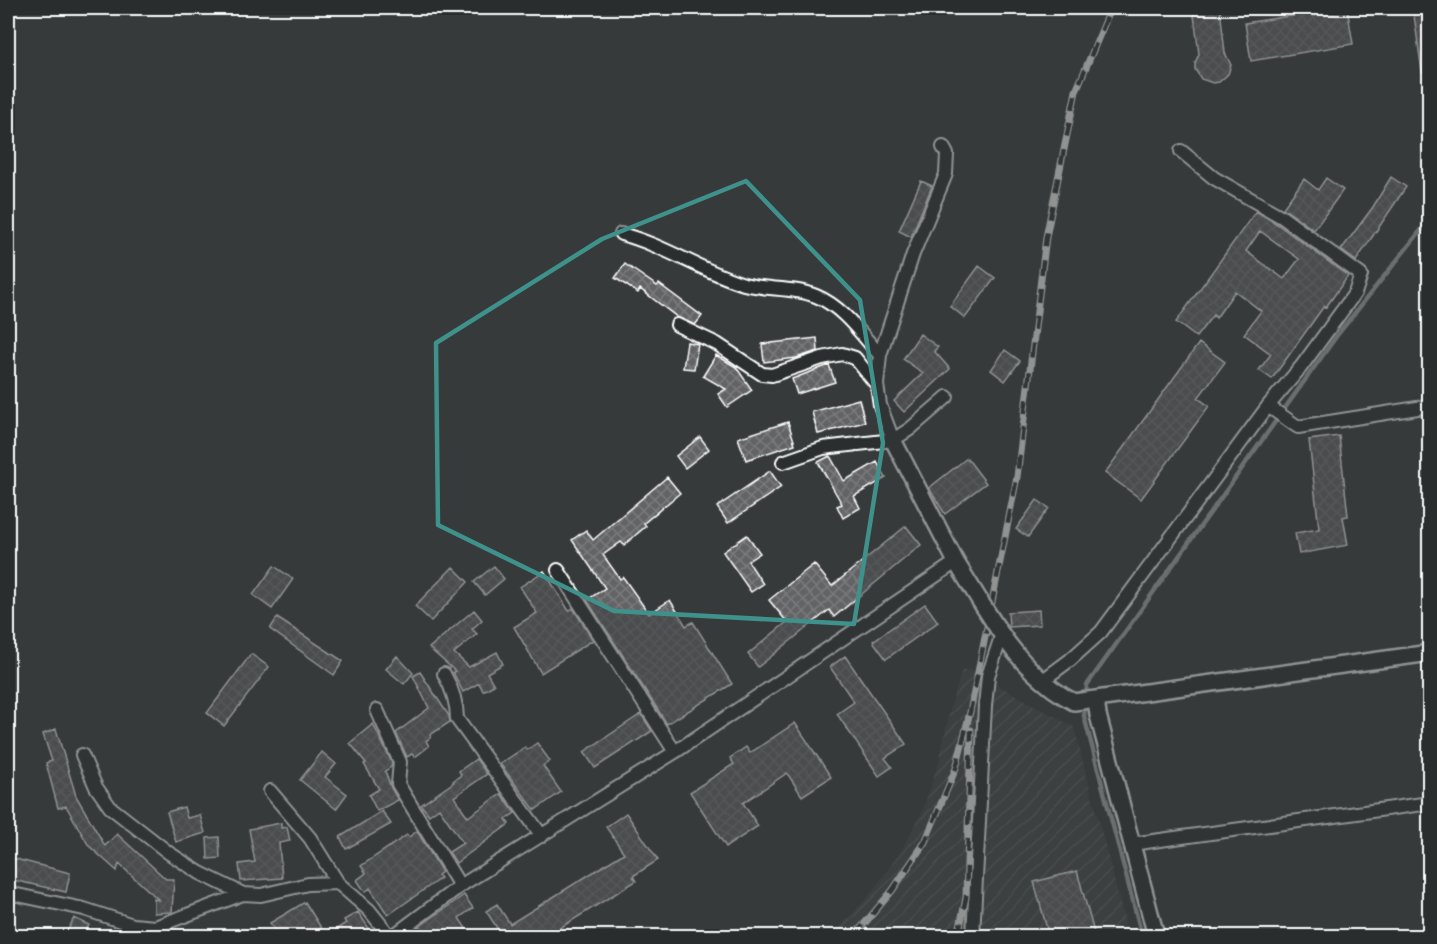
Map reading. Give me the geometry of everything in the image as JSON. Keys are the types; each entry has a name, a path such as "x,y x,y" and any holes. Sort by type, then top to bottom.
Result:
{"street":[{"path":"943,147 947,154 946,174 913,254 880,355 877,385 880,405 893,440 956,562 1000,632 1030,670 1061,696 1074,702 1430,653"},
{"path":"1043,680 1070,660 1101,632 1268,406 1355,293 1361,276 1282,217 1214,178 1181,151"},
{"path":"621,234 745,284 816,296 838,310 880,355"},
{"path":"677,325 717,344 762,374 772,375 822,358 842,354 855,358 877,385"},
{"path":"783,462 823,448 893,440 910,429 947,397"},
{"path":"1268,406 1299,427 1430,406"},
{"path":"270,791 310,838 338,883 369,910 392,936 460,886 675,752 956,562"},
{"path":"558,570 675,752"},
{"path":"973,936 987,686 1000,632"},
{"path":"444,674 451,686 457,706 457,719 542,836"},
{"path":"1094,699 1156,936"},
{"path":"377,710 400,762 398,784 460,886"},
{"path":"82,755 96,787 110,807 169,853 200,873 243,894 261,895 308,884 338,883"},
{"path":"1131,843 1430,803"},
{"path":"8,893 84,909 134,925 155,927 243,894"}],"highlighted area":[{"path":"746,181 860,300 883,443 854,624 614,611 438,525 436,343 602,239"}],"shaded area":[{"path":"962,670 971,670 1074,727 1129,936 831,936 868,897 901,851 922,812 939,761 951,705"}],"building":[{"path":"1193,8 1220,8 1225,53 1231,65 1228,74 1219,82 1213,83 1201,79 1195,69 1199,54"},
{"path":"1347,8 1353,44 1251,61 1245,23"},
{"path":"1413,8 1430,8 1430,72 1422,72"},
{"path":"1391,177 1406,187 1356,261 1341,250 1373,207"},
{"path":"1326,178 1343,190 1314,230 1283,208 1304,179 1318,190"},
{"path":"921,181 932,186 911,237 899,231"},
{"path":"1256,211 1348,276 1272,379 1259,370 1271,354 1244,334 1261,311 1235,291 1216,318 1213,315 1196,337 1176,322","holes":["1260,231 1299,259 1284,279 1246,251"]},
{"path":"625,264 657,286 659,284 702,316 695,325 677,317 640,289 638,293 615,278"},
{"path":"979,266 995,278 965,318 950,306"},
{"path":"920,334 938,347 934,351 950,369 904,412 894,401 923,373 903,359"},
{"path":"817,338 818,351 796,358 764,362 762,344"},
{"path":"687,342 698,344 694,369 683,368"},
{"path":"1199,343 1225,362 1198,398 1209,406 1141,499 1105,473"},
{"path":"1005,350 1020,361 1005,381 991,370"},
{"path":"716,355 736,367 752,390 727,407 718,394 726,389 703,376"},
{"path":"829,365 835,382 797,394 792,379"},
{"path":"859,399 865,422 818,434 812,412"},
{"path":"788,422 795,444 746,460 738,438"},
{"path":"1339,436 1348,516 1343,517 1348,545 1299,554 1295,533 1319,529 1309,440"},
{"path":"700,437 709,449 685,468 676,456"},
{"path":"830,456 844,481 877,462 886,478 854,496 860,508 843,518 837,506 842,504 818,462"},
{"path":"967,458 986,483 945,514 929,488"},
{"path":"770,471 781,487 728,523 717,507"},
{"path":"667,477 680,493 644,523 646,526 624,545 621,542 603,555 620,579 623,577 649,614 670,600 686,626 693,622 732,684 667,724 587,600 605,588 572,540 586,530 593,540"},
{"path":"1037,500 1049,508 1028,537 1016,529"},
{"path":"906,526 921,545 834,617 829,610 758,667 748,654 787,622 769,600 814,564 832,586"},
{"path":"747,535 760,553 748,561 763,584 751,592 723,552"},
{"path":"274,566 293,579 272,609 253,595"},
{"path":"494,566 504,579 485,595 474,582"},
{"path":"453,567 468,582 431,621 415,606"},
{"path":"544,571 569,611 573,608 593,640 541,673 514,627 537,613 520,587"},
{"path":"925,604 938,622 886,659 873,641"},
{"path":"474,610 482,620 472,629 477,634 454,653 469,667 497,652 503,664 487,673 494,685 483,691 479,683 463,692 453,672 455,671 429,648"},
{"path":"1039,610 1040,625 1009,627 1008,612"},
{"path":"277,618 343,661 334,675 270,629"},
{"path":"251,654 269,667 224,726 207,713"},
{"path":"397,656 413,673 404,684 386,669"},
{"path":"845,656 906,744 885,758 892,767 879,776 837,714 854,702 830,667"},
{"path":"420,672 449,716 450,722 430,735 431,737 426,741 429,746 415,757 412,754 407,757 396,733 429,708 413,676"},
{"path":"641,714 652,731 595,768 584,752"},
{"path":"795,723 831,777 802,796 787,773 743,803 758,826 726,847 690,792 734,764 730,758 746,747 750,753"},
{"path":"373,724 392,763 391,767 385,771 398,800 377,811 369,795 379,789 364,764 366,763 350,743"},
{"path":"56,729 76,796 105,846 117,834 166,879 174,879 172,912 154,913 154,899 159,900 119,864 117,871 89,846 66,806 58,808 46,763 52,761 43,734"},
{"path":"537,743 550,761 543,766 561,792 535,810 500,764 525,747 527,750"},
{"path":"322,752 336,764 325,777 347,794 336,809 300,780"},
{"path":"476,759 487,774 454,797 468,817 501,794 515,813 506,819 509,824 456,863 449,852 463,843 439,808 429,815 421,805 454,782 461,775 459,771"},
{"path":"184,807 187,818 200,815 205,833 176,842 167,812"},
{"path":"382,811 391,824 346,849 340,837"},
{"path":"626,813 658,860 633,876 636,881 547,936 490,936 499,931 486,911 497,904 510,924 624,853 606,827"},
{"path":"281,823 281,828 287,827 290,841 279,843 282,878 241,881 239,864 255,862 249,829"},
{"path":"417,831 442,872 438,875 441,878 388,915 370,888 365,892 357,880 366,873 361,866 407,835 409,837"},
{"path":"219,837 220,858 208,859 207,838"},
{"path":"8,857 70,873 66,892 8,879"},
{"path":"1077,871 1095,936 1049,936 1034,882"},
{"path":"464,895 473,908 459,918 471,936 406,936"},
{"path":"305,902 326,936 279,936 270,923"},
{"path":"358,912 374,936 326,936 346,923 344,920"},
{"path":"74,918 89,925 83,936 65,936"}],"waterway":[{"path":"1142,936 1084,716 1087,685 1338,334 1430,219"}],"railway":[{"path":"854,936 892,891 925,842 956,768 970,712 1017,477 1046,237 1076,91 1111,8"},
{"path":"958,936 966,898 971,730"}]}
